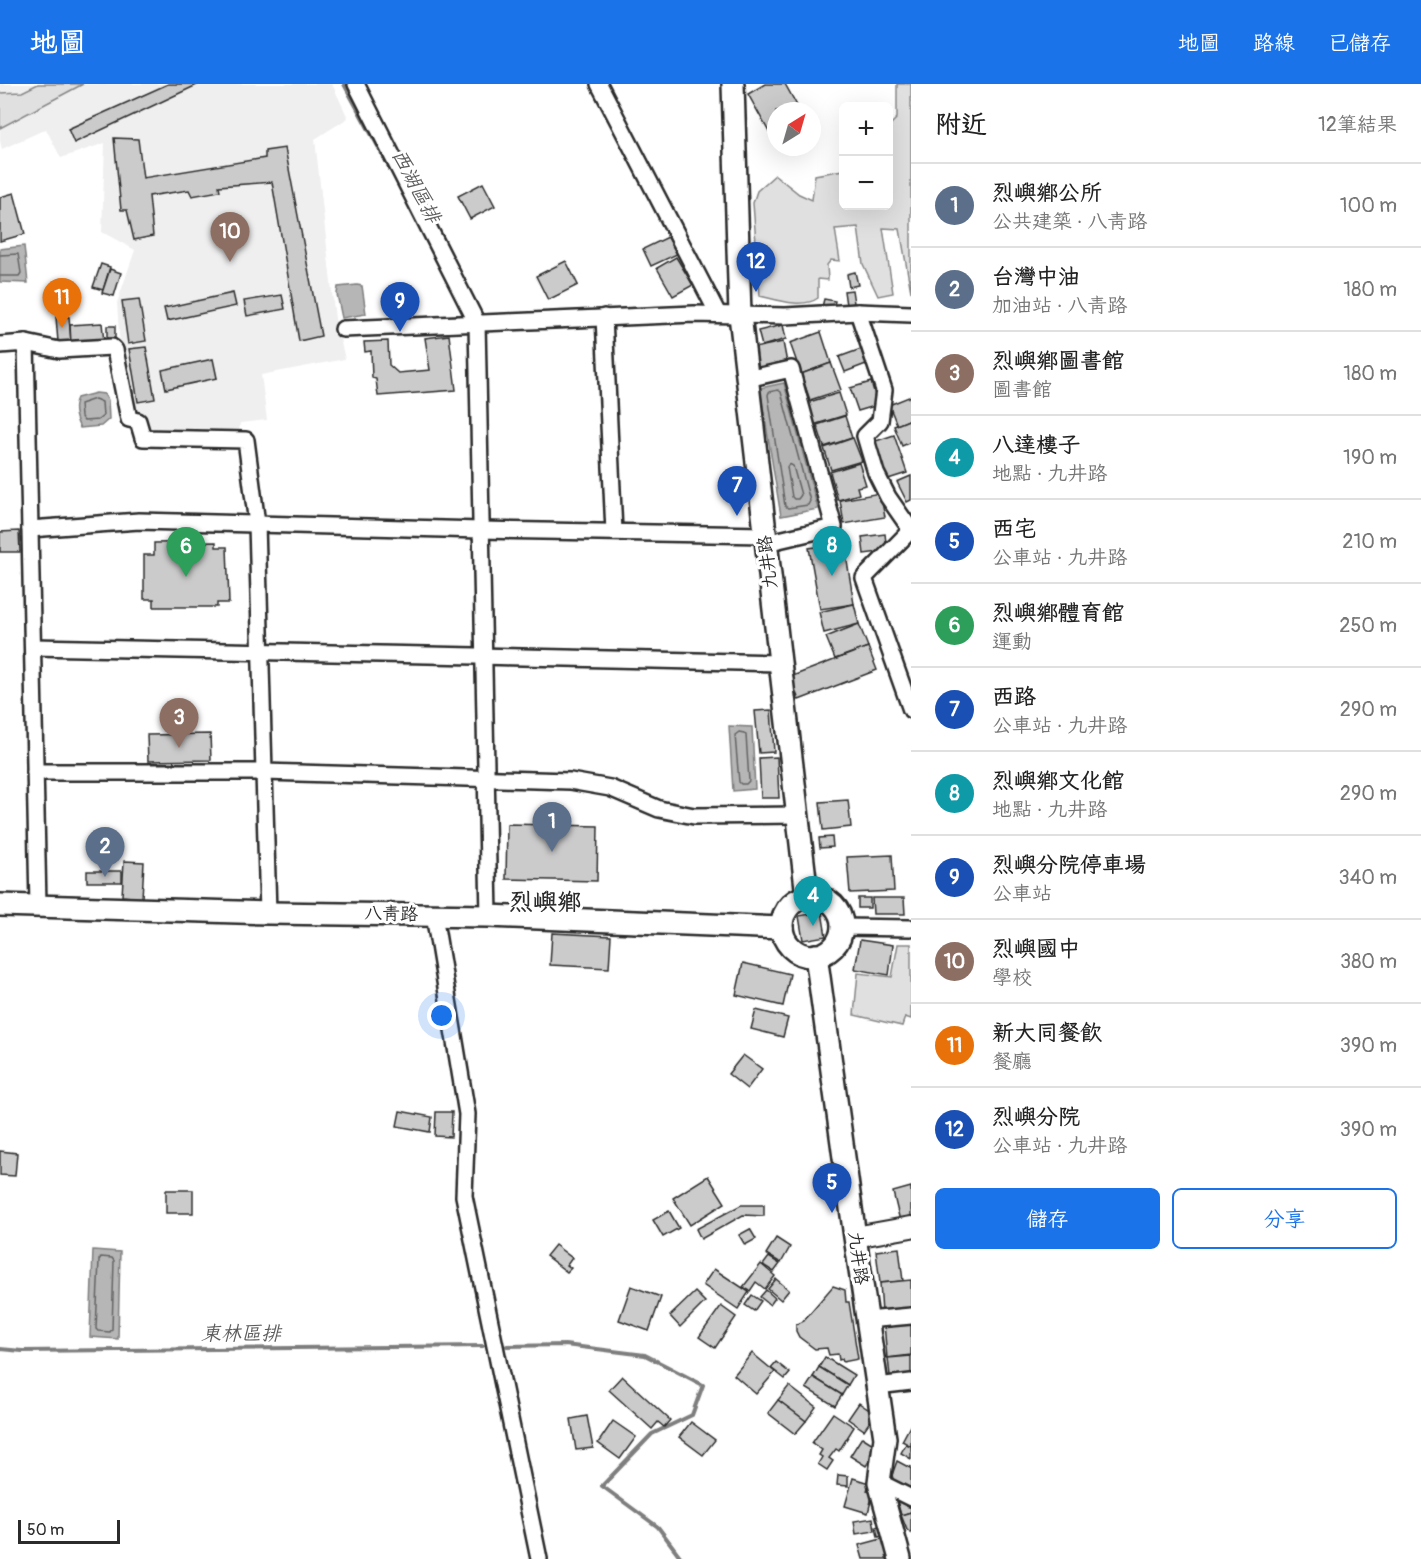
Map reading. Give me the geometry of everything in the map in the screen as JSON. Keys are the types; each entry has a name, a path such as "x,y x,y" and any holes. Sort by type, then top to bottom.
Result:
{"main road":[{"name":"九井路","path":"733,84 740,315 807,896"},
{"path":"807,896 824,898 832,903 841,918 842,927 837,943 831,949 816,955 807,955 790,946 782,928 783,920 791,904 807,896"},
{"name":"八青路","path":"0,905 268,913 489,916 782,928"},
{"name":"九井路","path":"816,955 885,1438 879,1482 903,1551"}],"street":[{"path":"356,84 477,323 489,916"},
{"path":"599,84 718,315"},
{"path":"343,329 694,314 785,316 858,312 911,314"},
{"path":"858,312 884,390 880,421 865,436 876,474 888,497 911,530 864,578 911,710"},
{"path":"604,317 614,532"},
{"path":"26,343 38,905"},
{"path":"0,345 26,343 59,350 112,347 115,350 129,419 138,420 143,438 246,440 257,524 268,913"},
{"path":"30,529 139,521 614,532 766,539 834,527 791,369 747,379"},
{"path":"33,647 261,650 780,663"},
{"path":"36,772 264,772 592,783 610,788 658,809 694,816 797,815"},
{"path":"434,915 467,1114 464,1196 539,1559"},
{"path":"842,927 911,928"},
{"path":"855,1237 911,1227"},
{"path":"867,1320 911,1316"},
{"path":"877,1386 911,1382"},
{"path":"879,1482 911,1498"}],"shaded area":[{"path":"0,84 332,84 348,118 315,139 335,319 345,359 261,375 267,420 240,423 239,431 150,428 149,421 134,415 120,349 117,303 135,250 102,232 105,143 61,158 46,129 2,149"},
{"path":"38,84 83,84 0,128 0,93 22,92"},
{"path":"897,84 911,84 911,292 900,229 883,228 893,293 878,296 863,264 858,227 835,229 840,261 831,260 827,265 828,280 818,279 818,298 798,303 760,296 753,203 757,191 775,175 799,194 812,200 815,175 839,171 839,210 893,210 893,122 897,118"},
{"path":"898,944 911,944 911,1019 905,1017 902,1026 854,1015 858,973 892,977"}],"water":[{"path":"24,246 28,283 0,282 0,249"},
{"path":"362,286 366,314 342,318 337,294 338,287"},
{"path":"784,383 818,509 781,516 760,388"},
{"path":"96,393 104,394 108,400 109,419 101,426 80,428 75,413 77,398"},
{"path":"729,726 752,727 755,789 733,791"},
{"path":"93,1250 120,1252 118,1339 90,1337"}],"building":[{"path":"168,84 199,84 74,143 68,129"},
{"path":"765,84 785,84 795,102 767,102 767,128 748,94"},
{"path":"114,138 138,139 143,178 265,158 265,151 285,148 321,336 299,341 272,182 219,186 220,191 192,196 189,190 149,196 153,236 134,240 127,210 121,210"},
{"path":"483,183 495,206 470,219 458,196"},
{"path":"14,193 25,234 0,241 0,197"},
{"path":"668,237 677,254 651,266 643,249"},
{"path":"676,257 693,285 673,296 657,268"},
{"path":"566,261 578,285 548,300 536,276"},
{"path":"101,264 110,267 103,290 93,287"},
{"path":"110,269 121,273 114,296 102,293"},
{"path":"855,272 858,285 849,287 847,274"},
{"path":"852,290 854,303 846,305 844,291"},
{"path":"233,293 236,306 167,321 164,308"},
{"path":"282,295 285,309 247,316 244,301"},
{"path":"139,299 146,341 128,344 122,301"},
{"path":"824,299 835,301 833,309 822,307"},
{"path":"56,317 69,317 71,342 58,342"},
{"path":"102,323 104,342 71,344 70,325"},
{"path":"783,325 786,339 762,346 758,331"},
{"path":"107,326 115,326 115,340 107,340"},
{"path":"821,332 831,363 801,374 790,343"},
{"path":"449,335 456,390 378,396 376,379 372,378 371,351 365,352 364,342 388,341 389,365 398,373 430,370 425,338"},
{"path":"783,342 787,363 759,369 754,348"},
{"path":"146,347 155,399 138,402 129,349"},
{"path":"861,349 866,364 845,372 839,357"},
{"path":"213,359 217,378 166,389 162,370"},
{"path":"831,363 841,390 810,400 801,374"},
{"path":"871,382 878,405 858,411 850,388"},
{"path":"839,393 846,415 813,425 806,403"},
{"path":"911,396 911,419 897,425 889,405"},
{"path":"845,416 852,438 824,447 817,425"},
{"path":"911,419 911,442 902,446 894,426"},
{"path":"894,435 907,473 885,480 873,442"},
{"path":"853,438 862,461 831,470 824,448"},
{"path":"859,463 866,485 857,487 859,494 838,500 830,472"},
{"path":"911,476 911,500 907,502 897,482"},
{"path":"880,493 885,517 844,524 840,500"},
{"path":"19,531 20,552 0,552 0,532"},
{"path":"885,534 887,551 864,554 862,537"},
{"path":"216,542 216,547 227,547 229,603 217,603 217,607 154,607 154,599 144,599 144,555 154,555 154,543"},
{"path":"844,543 854,604 820,609 809,548"},
{"path":"854,604 859,624 824,633 819,612"},
{"path":"859,624 868,647 835,659 826,637"},
{"path":"868,647 877,670 799,700 790,677"},
{"path":"771,710 774,752 759,753 755,711"},
{"path":"210,734 211,760 148,761 147,735"},
{"path":"777,757 779,798 761,798 759,758"},
{"path":"848,800 851,827 823,830 820,802"},
{"path":"507,824 598,826 597,881 506,879"},
{"path":"832,837 833,847 820,848 819,838"},
{"path":"892,855 894,891 850,893 847,857"},
{"path":"124,861 144,862 142,898 122,896"},
{"path":"87,871 122,871 122,882 87,882"},
{"path":"858,898 870,898 870,908 858,908"},
{"path":"872,898 904,898 905,914 873,914"},
{"path":"822,912 826,936 803,940 799,916"},
{"path":"552,933 611,936 609,968 550,965"},
{"path":"860,940 893,945 889,975 855,969"},
{"path":"743,963 790,974 783,1006 736,995"},
{"path":"756,1010 788,1018 783,1037 751,1029"},
{"path":"743,1055 762,1069 747,1089 728,1074"},
{"path":"400,1111 432,1117 430,1132 397,1126"},
{"path":"436,1112 452,1112 451,1137 435,1136"},
{"path":"0,1151 17,1153 15,1176 0,1175"},
{"path":"708,1176 725,1203 690,1225 673,1198"},
{"path":"911,1187 911,1218 900,1221 893,1192"},
{"path":"166,1190 193,1190 193,1213 166,1213"},
{"path":"741,1205 764,1205 764,1216 743,1215 701,1239 696,1229"},
{"path":"669,1211 679,1228 663,1237 653,1220"},
{"path":"750,1229 756,1239 745,1245 739,1235"},
{"path":"776,1238 790,1247 781,1263 766,1254"},
{"path":"555,1245 572,1258 567,1265 571,1268 567,1272 546,1256"},
{"path":"899,1248 903,1281 880,1283 876,1251"},
{"path":"769,1257 780,1264 774,1272 763,1265"},
{"path":"761,1264 775,1276 765,1289 756,1282 750,1291 743,1287"},
{"path":"714,1269 749,1292 738,1309 703,1285"},
{"path":"776,1279 789,1290 781,1300 768,1289"},
{"path":"911,1280 911,1311 882,1313 880,1283"},
{"path":"631,1286 661,1297 649,1331 619,1320"},
{"path":"833,1286 845,1290 858,1359 843,1362 842,1359 839,1360 838,1354 829,1355 827,1348 815,1349 799,1337 796,1331 796,1324 802,1322"},
{"path":"766,1290 775,1298 770,1305 760,1297"},
{"path":"695,1292 705,1302 680,1327 670,1316"},
{"path":"752,1295 761,1301 754,1311 745,1305"},
{"path":"721,1306 736,1317 715,1348 699,1337"},
{"path":"911,1322 911,1355 887,1358 884,1324"},
{"path":"752,1353 775,1372 756,1394 734,1375"},
{"path":"911,1356 911,1374 890,1376 888,1358"},
{"path":"825,1357 854,1375 848,1385 819,1367"},
{"path":"776,1362 790,1373 785,1379 771,1368"},
{"path":"819,1367 848,1385 842,1395 813,1377"},
{"path":"622,1376 670,1420 664,1427 658,1422 652,1429 609,1390"},
{"path":"813,1377 842,1395 835,1406 806,1388"},
{"path":"789,1386 816,1407 806,1421 778,1400"},
{"path":"778,1400 806,1421 795,1434 768,1413"},
{"path":"859,1403 875,1414 864,1430 848,1419"},
{"path":"833,1413 854,1427 839,1451 836,1449 829,1458 833,1461 827,1470 818,1464 822,1457 819,1455 822,1450 812,1443"},
{"path":"587,1416 593,1448 576,1450 571,1419"},
{"path":"613,1421 636,1437 620,1459 598,1443"},
{"path":"691,1422 715,1440 703,1455 679,1437"},
{"path":"911,1427 911,1446 902,1441"},
{"path":"862,1437 878,1447 866,1466 850,1456"},
{"path":"906,1444 911,1446 911,1459 901,1453"},
{"path":"897,1461 910,1468 911,1466 911,1493 894,1483 892,1475"},
{"path":"838,1475 848,1476 848,1486 837,1485"},
{"path":"853,1478 869,1483 867,1491 873,1493 868,1513 845,1506"},
{"path":"895,1495 911,1502 911,1512 901,1515"},
{"path":"911,1512 911,1533 907,1530 901,1515"},
{"path":"873,1518 875,1531 856,1534 854,1521"},
{"path":"885,1524 888,1535 878,1537 876,1527"},
{"path":"889,1537 894,1559 863,1559 859,1545"}],"waterway":[{"name":"西湖區排","path":"344,84 398,183"},
{"name":"東林區排","path":"507,1346 565,1345 645,1355 703,1385 692,1415 652,1434 602,1486 658,1527 682,1559"},
{"name":"東林區排","path":"0,1349 22,1351 483,1346"}],"place":[{"name":"烈嶼國中","path":"230,262"},
{"name":"烈嶼分院","path":"756,292"},
{"name":"新大同餐飲","path":"62,328"},
{"name":"烈嶼分院停車場","path":"400,332"},
{"name":"西路","path":"737,516"},
{"name":"烈嶼鄉文化館","path":"832,576"},
{"name":"烈嶼鄉體育館","path":"186,577"},
{"name":"烈嶼鄉圖書館","path":"179,748"},
{"name":"烈嶼鄉公所","path":"552,852"},
{"name":"台灣中油","path":"105,877"},
{"name":"八達樓子","path":"813,926"},
{"name":"西宅","path":"832,1213"}],"district":[{"name":"烈嶼鄉","path":"545,902"}]}
